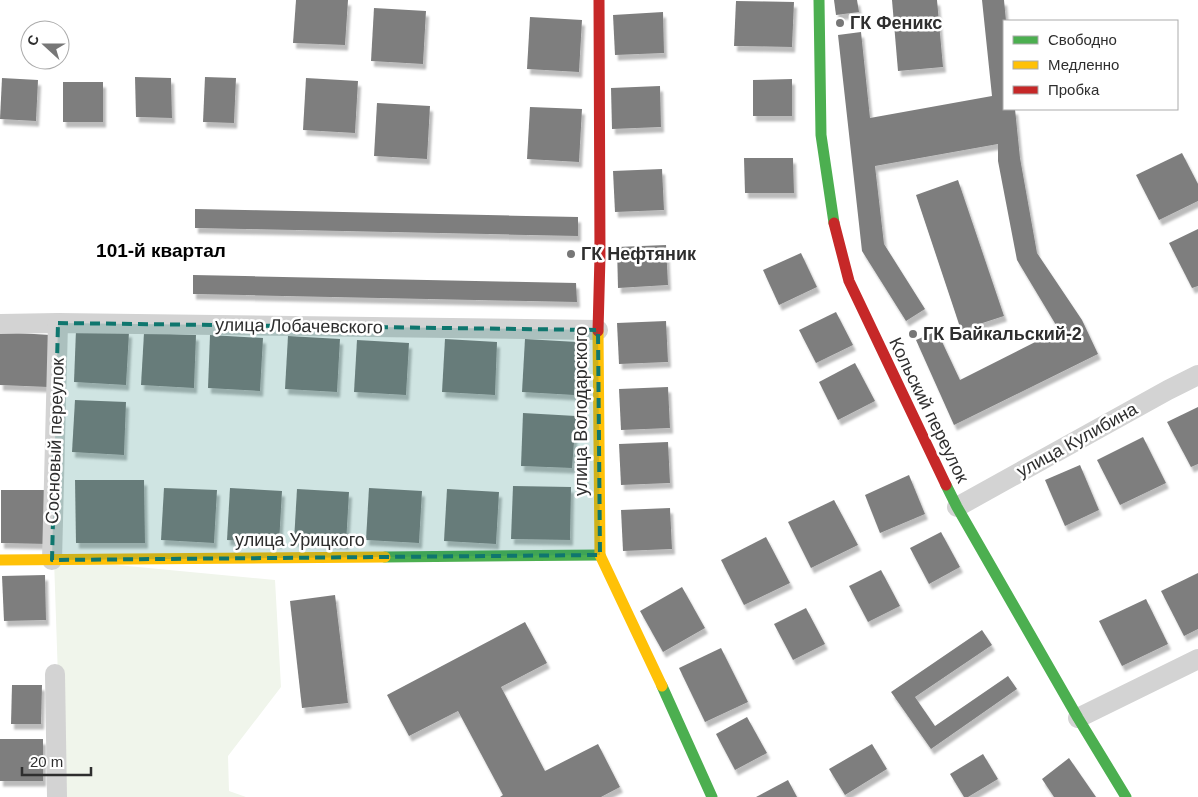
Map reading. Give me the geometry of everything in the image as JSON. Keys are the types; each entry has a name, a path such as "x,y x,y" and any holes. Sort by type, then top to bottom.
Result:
{"street":[{"name":"улица Володарского","path":"599,0 600,256 598,330 600,556 654,668 712,797"},
{"name":"Кольский переулок","path":"819,0 821,135 835,228 849,281 957,507 1078,718 1126,797"},
{"name":"улица Лобачевского","path":"0,324 58,323 598,330"},
{"name":"Сосновый переулок","path":"52,560 58,323"},
{"name":"улица Кулибина","path":"957,507 1198,375"},
{"name":"улица Урицкого","path":"0,560 600,556"},
{"path":"1078,718 1198,658"},
{"path":"55,674 57,797"}],"highlighted area":[{"path":"58,323 598,330 600,555 52,560"}],"shaded area":[{"path":"54,559 275,580 281,687 228,756 229,791 246,797 62,797"}],"building":[{"path":"296,0 348,0 345,45 293,43"},
{"path":"834,0 857,0 859,12 836,15"},
{"path":"892,0 937,0 943,67 898,71"},
{"path":"982,0 1004,0 1006,20 1003,20 1003,110 1015,110 1020,158 1037,253 1082,320 1098,354 954,425 916,340 937,331 960,380 1059,330 1017,260 998,161 998,144 875,166 884,244 925,309 906,321 862,251 838,35 861,32 870,118 992,96"},
{"path":"736,1 794,2 792,47 734,46"},
{"path":"374,8 426,11 423,64 371,61"},
{"path":"663,12 664,53 615,55 613,15"},
{"path":"530,17 582,20 579,72 527,69"},
{"path":"135,77 171,78 172,118 136,117"},
{"path":"205,77 236,78 234,123 203,122"},
{"path":"2,78 38,80 36,121 0,119"},
{"path":"306,78 358,81 355,133 303,130"},
{"path":"792,79 792,116 753,116 753,80"},
{"path":"63,82 103,82 103,122 63,122"},
{"path":"660,86 661,127 612,129 611,88"},
{"path":"377,103 430,106 427,159 374,156"},
{"path":"530,107 582,109 579,162 527,159"},
{"path":"1182,153 1198,184 1198,201 1159,220 1136,175"},
{"path":"744,158 793,158 794,193 745,193"},
{"path":"662,169 664,210 615,212 613,171"},
{"path":"958,180 1004,316 961,330 916,195"},
{"path":"195,209 578,217 578,236 195,228"},
{"path":"1198,229 1198,286 1192,288 1169,243"},
{"path":"666,245 668,285 618,288 617,247"},
{"path":"801,253 817,287 779,305 763,270"},
{"path":"193,275 576,283 577,302 193,294"},
{"path":"836,312 853,345 816,363 799,330"},
{"path":"666,321 668,362 619,364 617,323"},
{"path":"76,330 129,332 126,385 74,382"},
{"path":"0,332 51,335 48,387 0,385"},
{"path":"144,333 196,335 194,388 141,385"},
{"path":"210,335 263,338 260,391 208,388"},
{"path":"288,336 340,339 337,392 285,389"},
{"path":"445,339 497,342 495,395 442,392"},
{"path":"525,339 577,342 574,395 522,392"},
{"path":"357,340 409,343 406,395 354,392"},
{"path":"855,363 875,401 838,420 819,382"},
{"path":"668,387 670,428 621,430 619,389"},
{"path":"75,400 126,402 124,455 72,452"},
{"path":"1198,407 1198,464 1191,467 1167,422"},
{"path":"523,413 576,416 572,468 521,466"},
{"path":"1143,437 1166,483 1120,505 1097,460"},
{"path":"668,442 670,483 621,485 619,444"},
{"path":"1080,465 1099,510 1065,526 1045,480"},
{"path":"909,475 925,514 880,533 865,495"},
{"path":"75,480 144,480 145,543 76,543"},
{"path":"513,486 571,487 570,540 511,539"},
{"path":"164,488 217,490 214,543 161,540"},
{"path":"230,488 282,491 279,543 227,540"},
{"path":"369,488 422,491 419,543 366,540"},
{"path":"297,489 349,492 346,544 294,541"},
{"path":"447,489 499,492 496,544 444,541"},
{"path":"1,490 48,490 48,544 1,543"},
{"path":"834,500 858,545 811,568 788,522"},
{"path":"670,508 672,549 623,551 621,510"},
{"path":"941,532 960,567 929,584 910,548"},
{"path":"766,537 790,583 744,605 721,560"},
{"path":"881,570 900,606 868,622 849,586"},
{"path":"1198,573 1198,629 1184,636 1161,591"},
{"path":"45,575 46,620 4,621 2,576"},
{"path":"682,587 705,628 663,652 640,611"},
{"path":"335,595 348,703 302,708 290,601"},
{"path":"1146,599 1168,644 1122,666 1099,621"},
{"path":"806,608 825,644 793,660 774,624"},
{"path":"525,622 547,663 501,687 545,771 598,744 620,787 601,797 500,797 503,795 458,711 409,736 387,695"},
{"path":"982,630 992,645 915,697 935,726 1008,676 1017,689 931,749 891,692"},
{"path":"721,648 748,702 705,722 679,668"},
{"path":"12,685 42,685 41,724 11,724"},
{"path":"747,717 767,753 735,770 716,734"},
{"path":"0,739 43,739 43,781 0,781"},
{"path":"872,744 887,769 845,795 829,769"},
{"path":"983,754 998,779 968,797 964,797 950,774"},
{"path":"1069,758 1096,797 1054,797 1042,779"},
{"path":"788,780 797,797 756,797"}],"traffic: fast":[{"path":"819,0 821,135 834,223"},
{"path":"946,485 1078,718 1126,797"},
{"path":"385,557 600,555"},
{"path":"662,686 712,797"}],"traffic: slow":[{"path":"598,331 600,555 662,686"},
{"path":"0,560 385,557"}],"traffic: jam":[{"path":"598,331 600,256 599,0"},
{"path":"834,223 849,281 946,485"}],"place":[{"name":"ГК Феникс","path":"840,23"},
{"name":"ГК Нефтяник","path":"571,254"},
{"name":"ГК Байкальский-2","path":"913,334"}],"district":[{"name":"101-й квартал","path":"161,250"}]}
